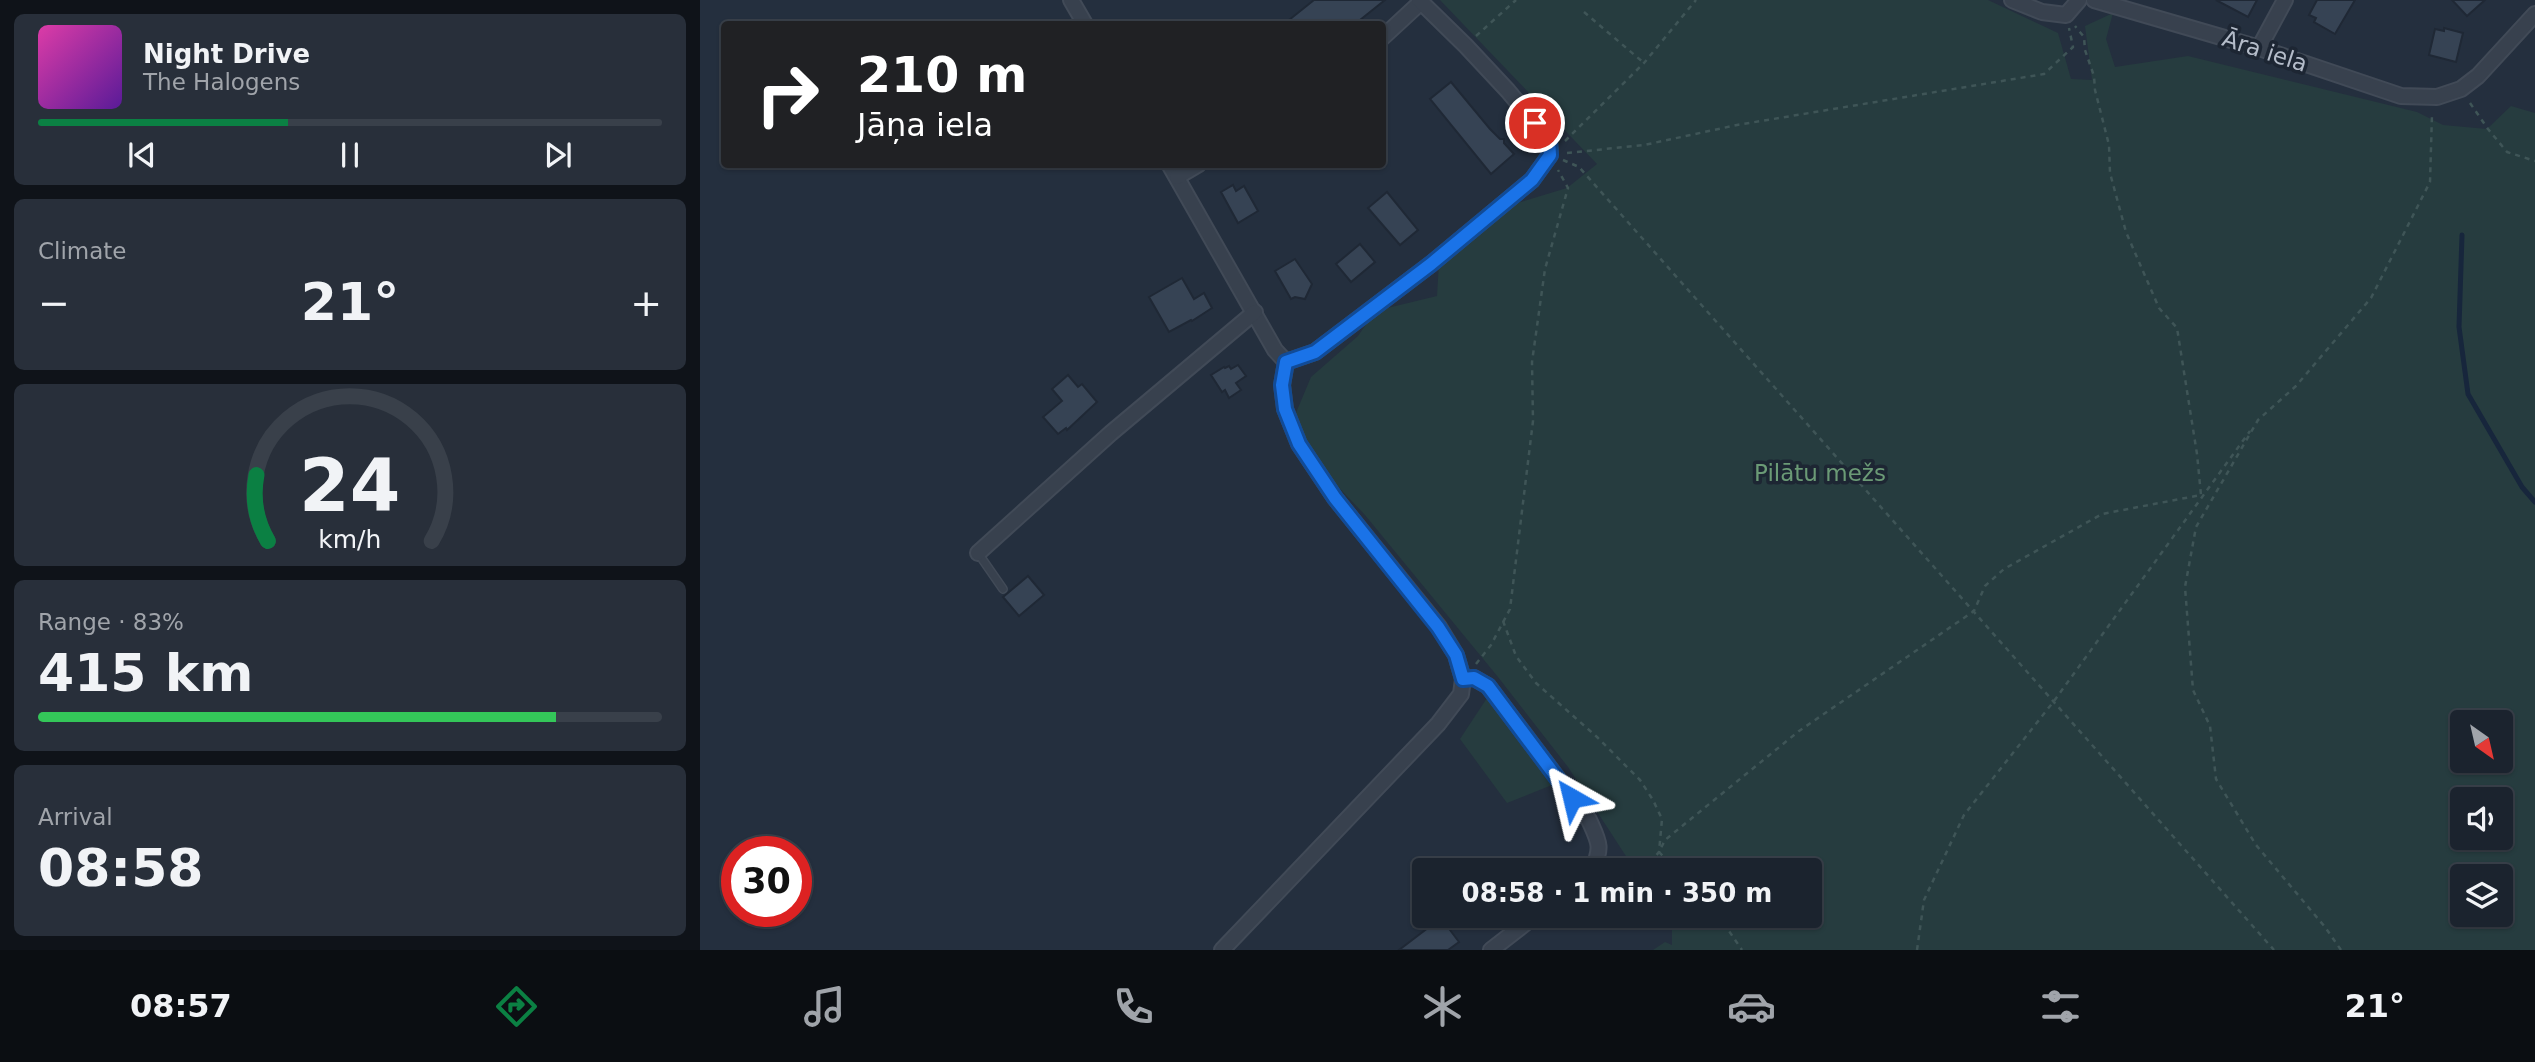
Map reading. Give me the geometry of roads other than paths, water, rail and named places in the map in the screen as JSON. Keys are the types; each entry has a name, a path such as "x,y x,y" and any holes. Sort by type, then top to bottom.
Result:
{"street":[{"path":"1071,0 1083,21"},
{"path":"2012,0 2042,12 2066,15 2079,0"},
{"name":"Āra iela","path":"2094,0 2259,48 2401,96 2435,97 2461,89 2478,76 2535,14"},
{"path":"2259,48 2285,0"},
{"path":"1286,362 1315,352 1431,264 1532,180 1550,155 1549,140 1466,46 1420,1 1386,34"},
{"path":"1173,171 1275,349 1286,362"},
{"path":"978,553 1111,433 1255,312"},
{"path":"1222,950 1438,724 1461,694 1463,679 1456,655 1438,627 1335,498 1299,444 1285,409 1282,385 1286,362"},
{"path":"1463,679 1474,678 1488,686 1589,821 1600,853 1598,858"},
{"path":"1491,950 1519,928"}],"lane":[{"path":"978,553 1003,589"}],"waterway":[{"path":"2462,235 2459,327 2468,394 2522,487 2535,502"}],"park label":[{"name":"Pilātu mežs","path":"1820,473"}]}
